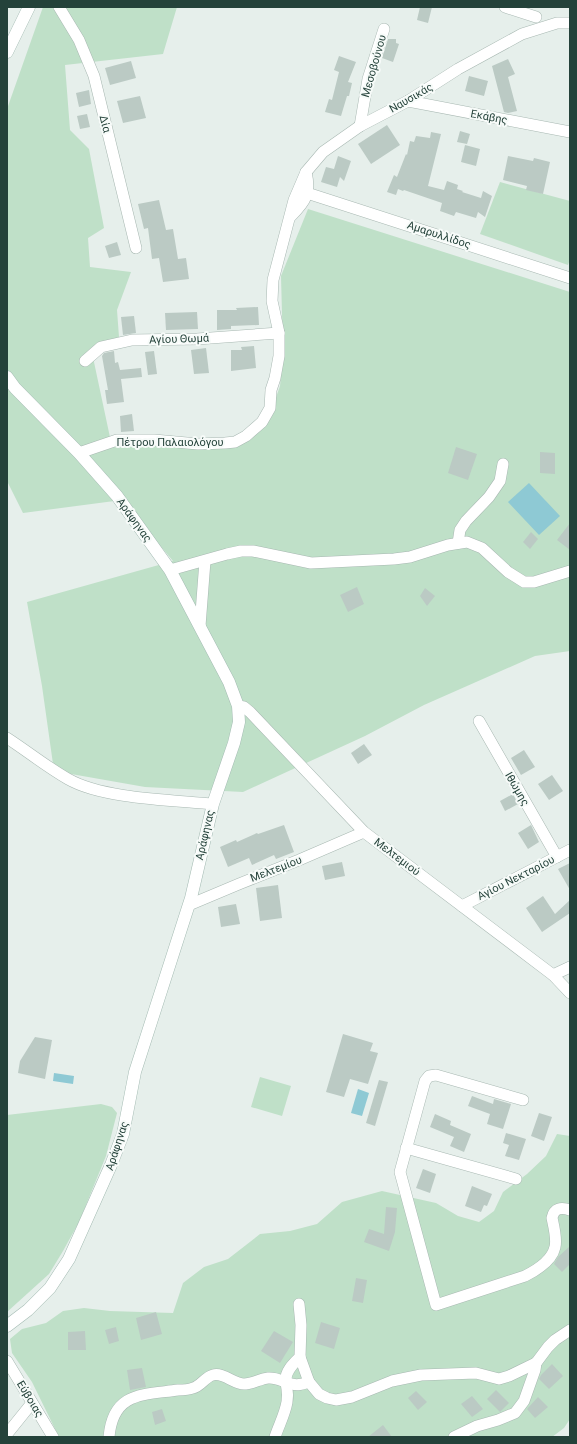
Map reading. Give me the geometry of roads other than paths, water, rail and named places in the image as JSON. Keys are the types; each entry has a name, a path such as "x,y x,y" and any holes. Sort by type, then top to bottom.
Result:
{"main road":[{"path":"7,52 29,7"},
{"name":"Αράφηνας","path":"7,377 15,388 79,453 117,496 170,570 229,682 238,706 239,714 238,728 213,804 189,905 135,1072 123,1134 112,1165 69,1259 53,1284 28,1310 7,1326"}],"street":[{"name":"Δία","path":"59,7 79,40 94,76 136,248"},
{"path":"506,7 536,18"},
{"name":"Ναυσικάς","path":"289,218 306,172 324,152 360,126 408,101 458,69 522,34 536,18 557,23 570,23"},
{"name":"Μεσοβούνου","path":"360,126 368,79 384,29"},
{"name":"Εκάβης","path":"408,101 570,132"},
{"path":"289,218 302,205 307,192 309,186 306,172"},
{"name":"Αμαρυλλίδος","path":"307,192 570,278"},
{"name":"Πέτρου Παλαιολόγου","path":"79,453 117,440 154,440 198,444 235,442 246,436 262,422 270,408 271,390 279,356 279,333 272,301 272,291 289,218"},
{"name":"Αγίου Θωμά","path":"84,361 100,347 132,340 196,339 279,333"},
{"path":"458,543 460,530 466,521 489,497 500,481 503,464"},
{"path":"170,570 241,551 253,551 311,563 410,557 458,543 467,542 482,548 508,572 524,582 534,582 570,571"},
{"path":"200,626 205,561"},
{"name":"Μελτεμιού","path":"238,706 244,707 250,712 364,832 553,975 570,993"},
{"name":"Ιθώμης","path":"479,721 557,857"},
{"path":"7,738 69,779 88,787 123,795 213,804"},
{"name":"Μελτεμίου","path":"189,905 364,832"},
{"name":"Αγίου Νεκταρίου","path":"462,906 570,850"},
{"path":"553,975 570,967"},
{"path":"523,1100 436,1075 430,1076 425,1081 400,1174 436,1305 525,1276 536,1270 550,1257 555,1247 552,1218 553,1214 557,1210 563,1208 570,1210"},
{"path":"406,1148 516,1179"},
{"path":"299,1304 301,1326 300,1357 309,1382 319,1394 336,1400 352,1397 392,1381 421,1375 476,1374 499,1379 509,1376 536,1362 555,1340 570,1330"},
{"path":"275,1437 287,1401 288,1392 286,1375 300,1357"},
{"name":"Εύβοιας","path":"7,1361 53,1437"},
{"path":"454,1437 476,1426 498,1420 515,1413 524,1402 535,1370 536,1362"},
{"path":"109,1437 110,1423 114,1414 122,1404 132,1397 193,1388 212,1375 219,1375 234,1382 244,1384 268,1378 280,1379 299,1385 309,1382"},
{"path":"7,1434 32,1403"}],"water":[{"path":"529,483 560,516 539,535 508,502"},
{"path":"54,1073 74,1076 73,1084 53,1081"},
{"path":"358,1089 369,1093 362,1116 351,1113"}]}
